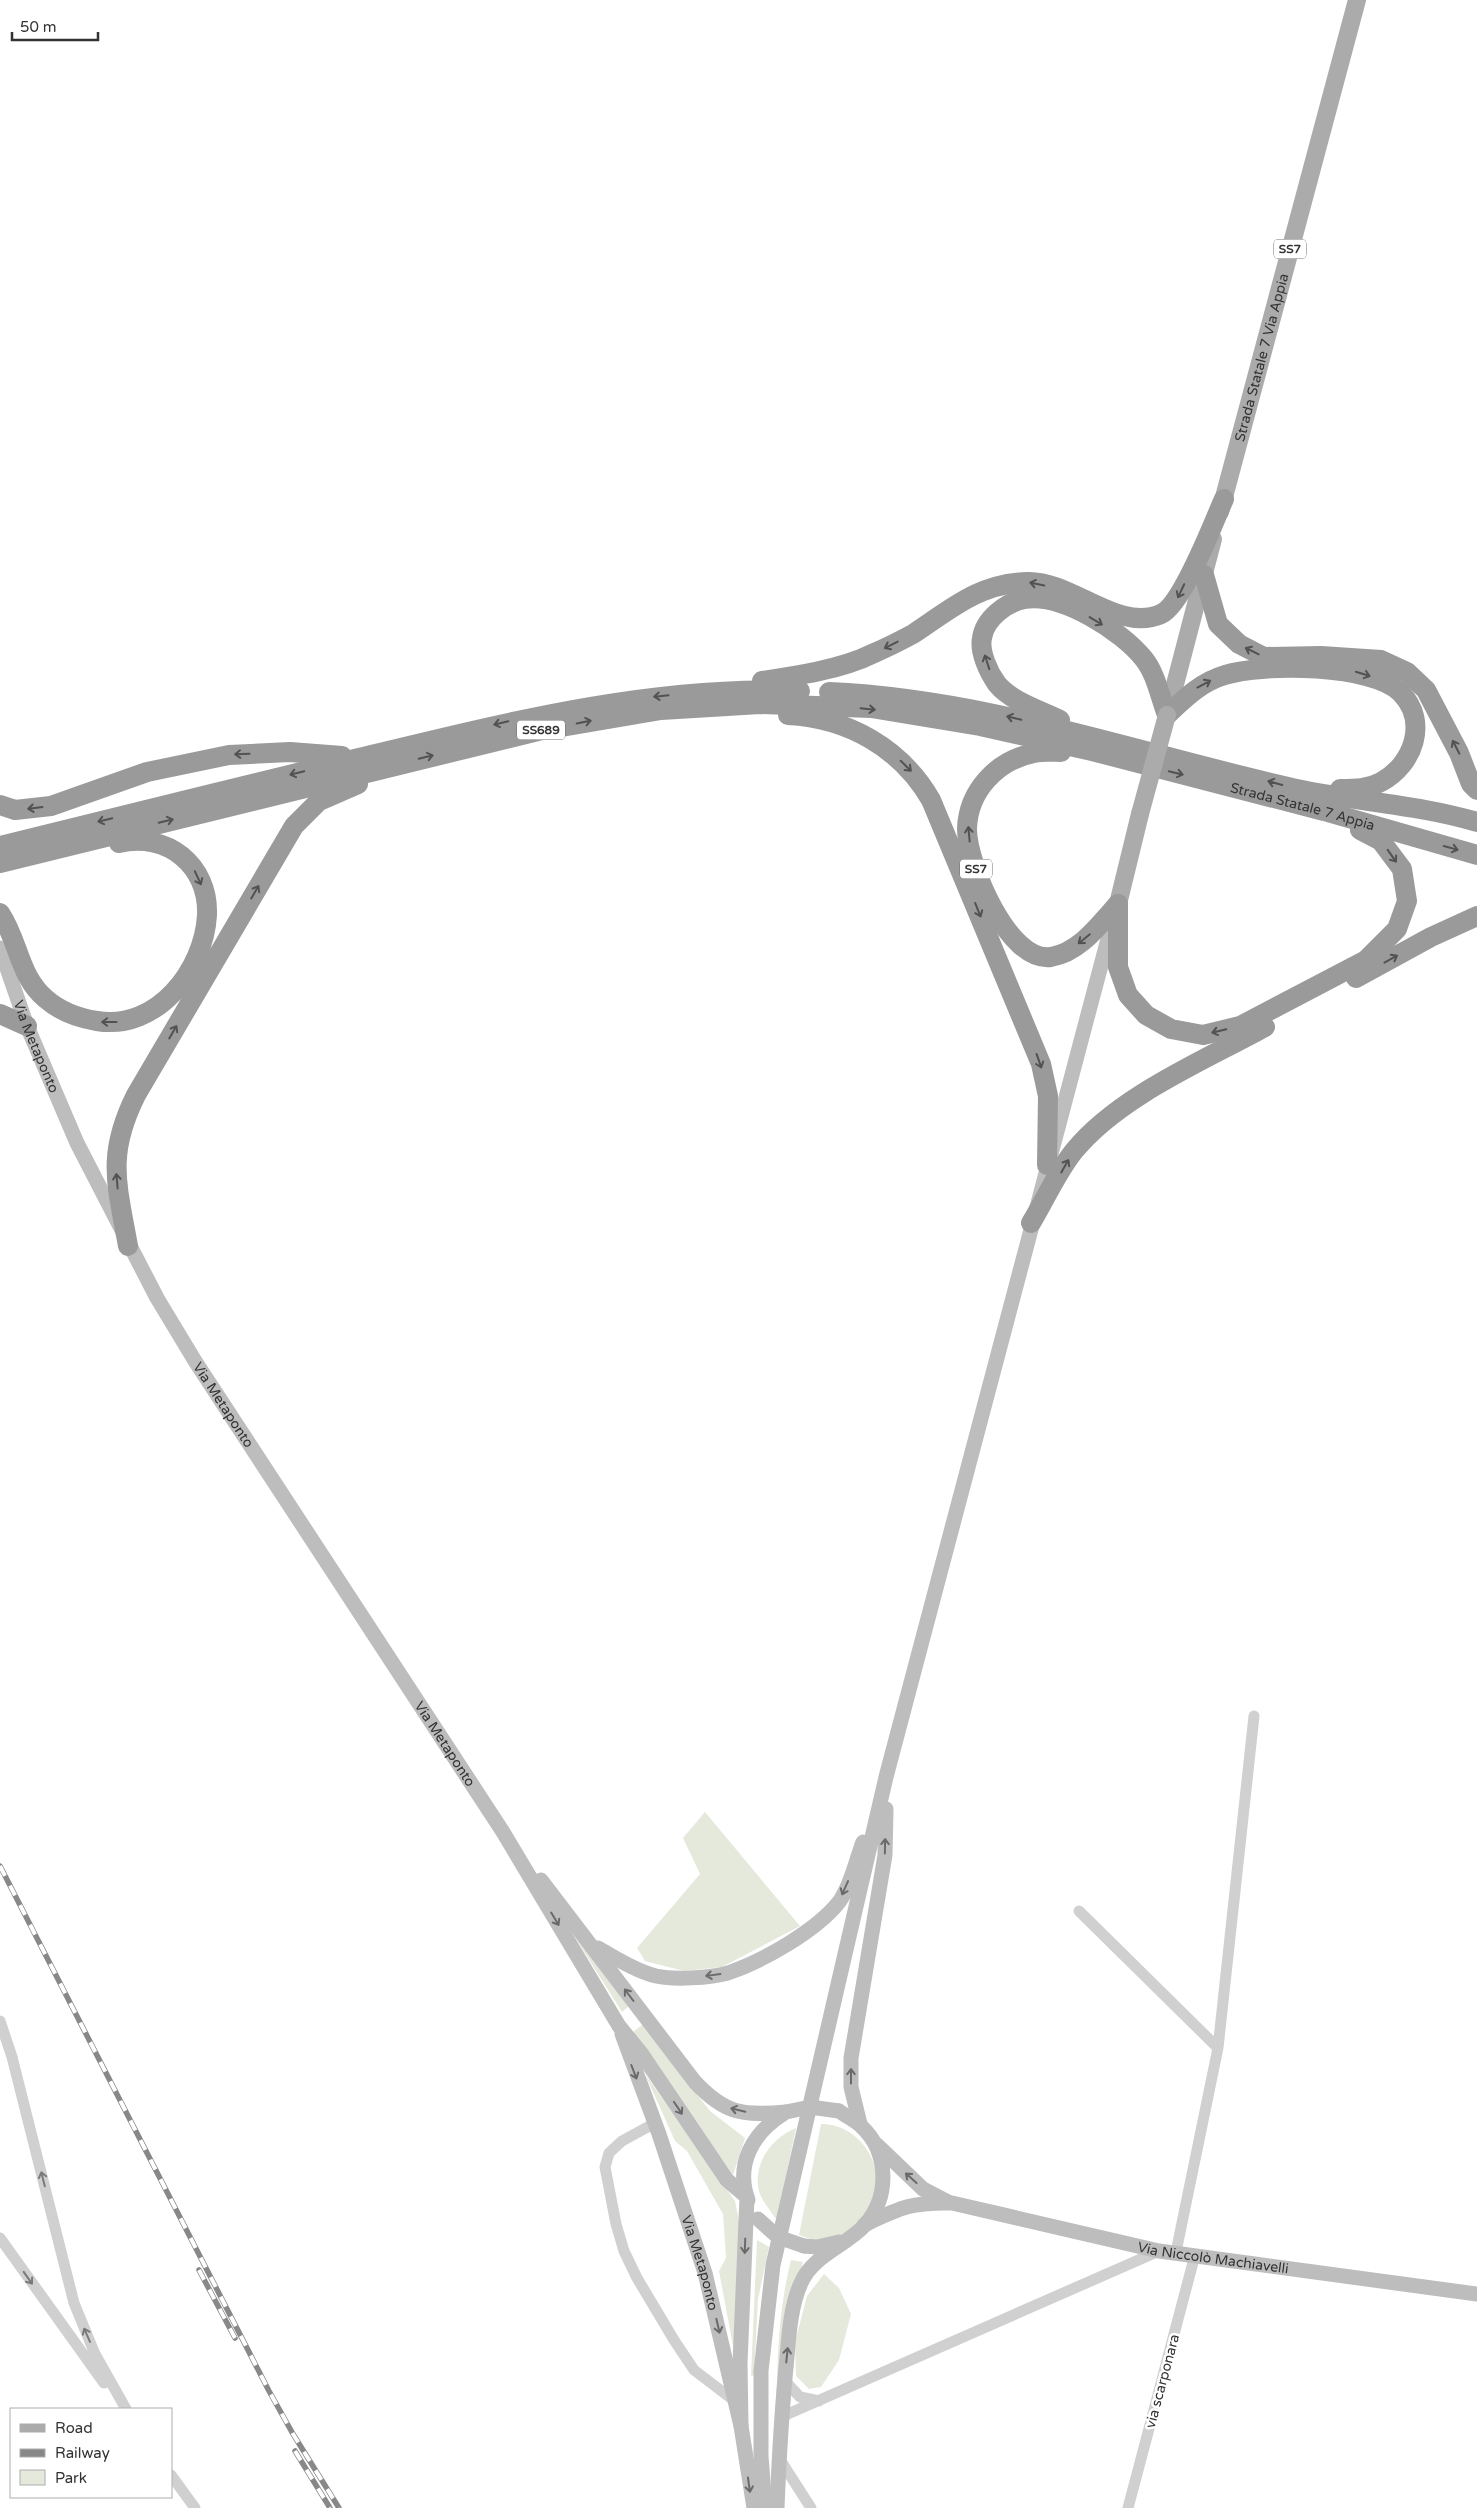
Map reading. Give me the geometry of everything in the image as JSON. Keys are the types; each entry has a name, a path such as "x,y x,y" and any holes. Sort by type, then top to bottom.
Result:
{"highway":[{"path":"699,699 805,674 870,655 911,634 963,599 997,586 1030,582 1064,590 1121,616 1143,618 1162,614 1178,598 1224,499"},
{"path":"1204,575 1218,624 1238,644 1264,657 1321,656 1381,660 1407,672 1426,690 1459,753 1471,784 1477,790"},
{"path":"1094,744 1020,702 998,685 985,663 982,638 992,618 1007,605 1026,599 1055,601 1083,613 1119,635 1144,659 1167,715 1200,685 1226,674 1272,668 1354,672 1386,681 1401,692 1414,714 1415,728 1413,747 1395,773 1380,782 1361,789 1302,790"},
{"name":"SS689","path":"0,863 486,742 699,699 769,690 870,694 984,711 1132,754"},
{"name":"SS689","path":"0,846 507,722 634,699 699,699"},
{"path":"699,699 722,714 791,715 859,732 884,747 916,776 943,824 1040,1064 1048,1096 1047,1165"},
{"name":"SS7","path":"1094,744 1034,752 1009,761 986,779 972,801 967,830 973,861 992,906 1010,936 1028,952 1049,957 1068,952 1088,936 1118,904"},
{"path":"0,805 15,810 52,806 147,772 230,755 290,752 361,758"},
{"name":"Strada Statale 7 Appia","path":"1132,754 1302,790 1477,822"},
{"name":"Strada Statale 7 Appia","path":"1132,754 1477,855"},
{"path":"128,1246 118,1192 115,1155 122,1127 136,1095 294,826 319,801 340,790 373,780 399,764"},
{"path":"1118,904 1118,967 1128,995 1146,1015 1171,1029 1203,1035 1240,1026 1366,960 1397,930 1407,901 1402,869 1381,841 1324,811"},
{"path":"0,913 10,930 23,970 30,982 46,1000 71,1015 109,1023 132,1019 162,1005 178,987 199,950 207,914 206,902 198,876 184,856 166,845 146,841 122,842 71,854 44,851"},
{"path":"1031,1223 1073,1152 1107,1118 1150,1090 1431,937 1477,916"},
{"path":"0,1014 27,1026"}],"main road":[{"name":"Strada Statale 7 Via Appia","path":"1118,904 1140,814 1357,0"},
{"path":"765,2508 761,2456 761,2371 773,2265 886,1777 1031,1223 1118,904"},
{"name":"Via Metaponto","path":"0,948 27,1026 77,1143 128,1246 200,1369 503,1832"},
{"path":"592,1945 625,1963 656,1976 693,1978 727,1973 787,1943 813,1926 840,1901 886,1777"},
{"path":"860,2124 851,2087 851,2058 885,1855 886,1777"},
{"path":"503,1832 592,1945 695,2082 713,2101 733,2110 759,2115 810,2107 839,2111 860,2124 876,2145 923,2188 952,2203"},
{"path":"503,1832 619,2026 641,2053 727,2180 747,2198 758,2219 778,2237 804,2246 829,2245 845,2239"},
{"name":"Via Metaponto","path":"619,2026 705,2273 736,2402 754,2508"},
{"path":"741,2426 740,2363 747,2198 744,2171 752,2143 767,2124 786,2112"},
{"path":"864,2225 875,2211 883,2188 883,2168 876,2145"},
{"path":"777,2508 784,2380 790,2322 801,2283 812,2267 864,2225 901,2207 925,2203 952,2203"},
{"name":"Via Niccolò Machiavelli","path":"952,2203 1159,2251 1195,2254 1477,2294"}],"street":[{"path":"1176,2252 1218,2048 1254,1716"},
{"path":"1079,1911 1218,2048"},
{"path":"0,2021 12,2057 74,2303 95,2354 124,2408"},
{"path":"654,2123 622,2140 609,2153 605,2167 616,2224 624,2251 637,2278 694,2370 736,2402"},
{"path":"0,2238 124,2408"},
{"path":"782,2417 1159,2251"},
{"name":"via scarponara","path":"1128,2508 1195,2254"},
{"path":"784,2380 800,2397 819,2401"},
{"path":"780,2458 811,2508"},
{"path":"172,2476 195,2508"}],"green space":[{"path":"705,1812 800,1926 722,1967 684,1971 645,1961 637,1948 700,1874 683,1838"},
{"path":"560,1914 629,2006 622,2012"},
{"path":"642,2025 710,2111 745,2138 733,2175 633,2032"},
{"path":"645,2074 735,2201 740,2226 734,2351 719,2271 726,2258 723,2214 687,2151 675,2141"},
{"path":"821,2124 835,2126 847,2131 858,2139 873,2160 877,2186 871,2207 856,2224 837,2237 818,2240 799,2235"},
{"path":"796,2128 777,2220 760,2195 758,2176 763,2158 768,2150 780,2137"},
{"path":"757,2240 769,2247 758,2299 754,2375 751,2376"},
{"path":"791,2260 803,2262 784,2330 776,2427 780,2322"},
{"path":"824,2274 839,2288 851,2314 839,2360 821,2387 809,2389 796,2376 795,2342 807,2296"}],"railway":[{"path":"0,1866 269,2391 339,2508"},
{"path":"199,2270 235,2338"},
{"path":"295,2451 330,2508"}]}
